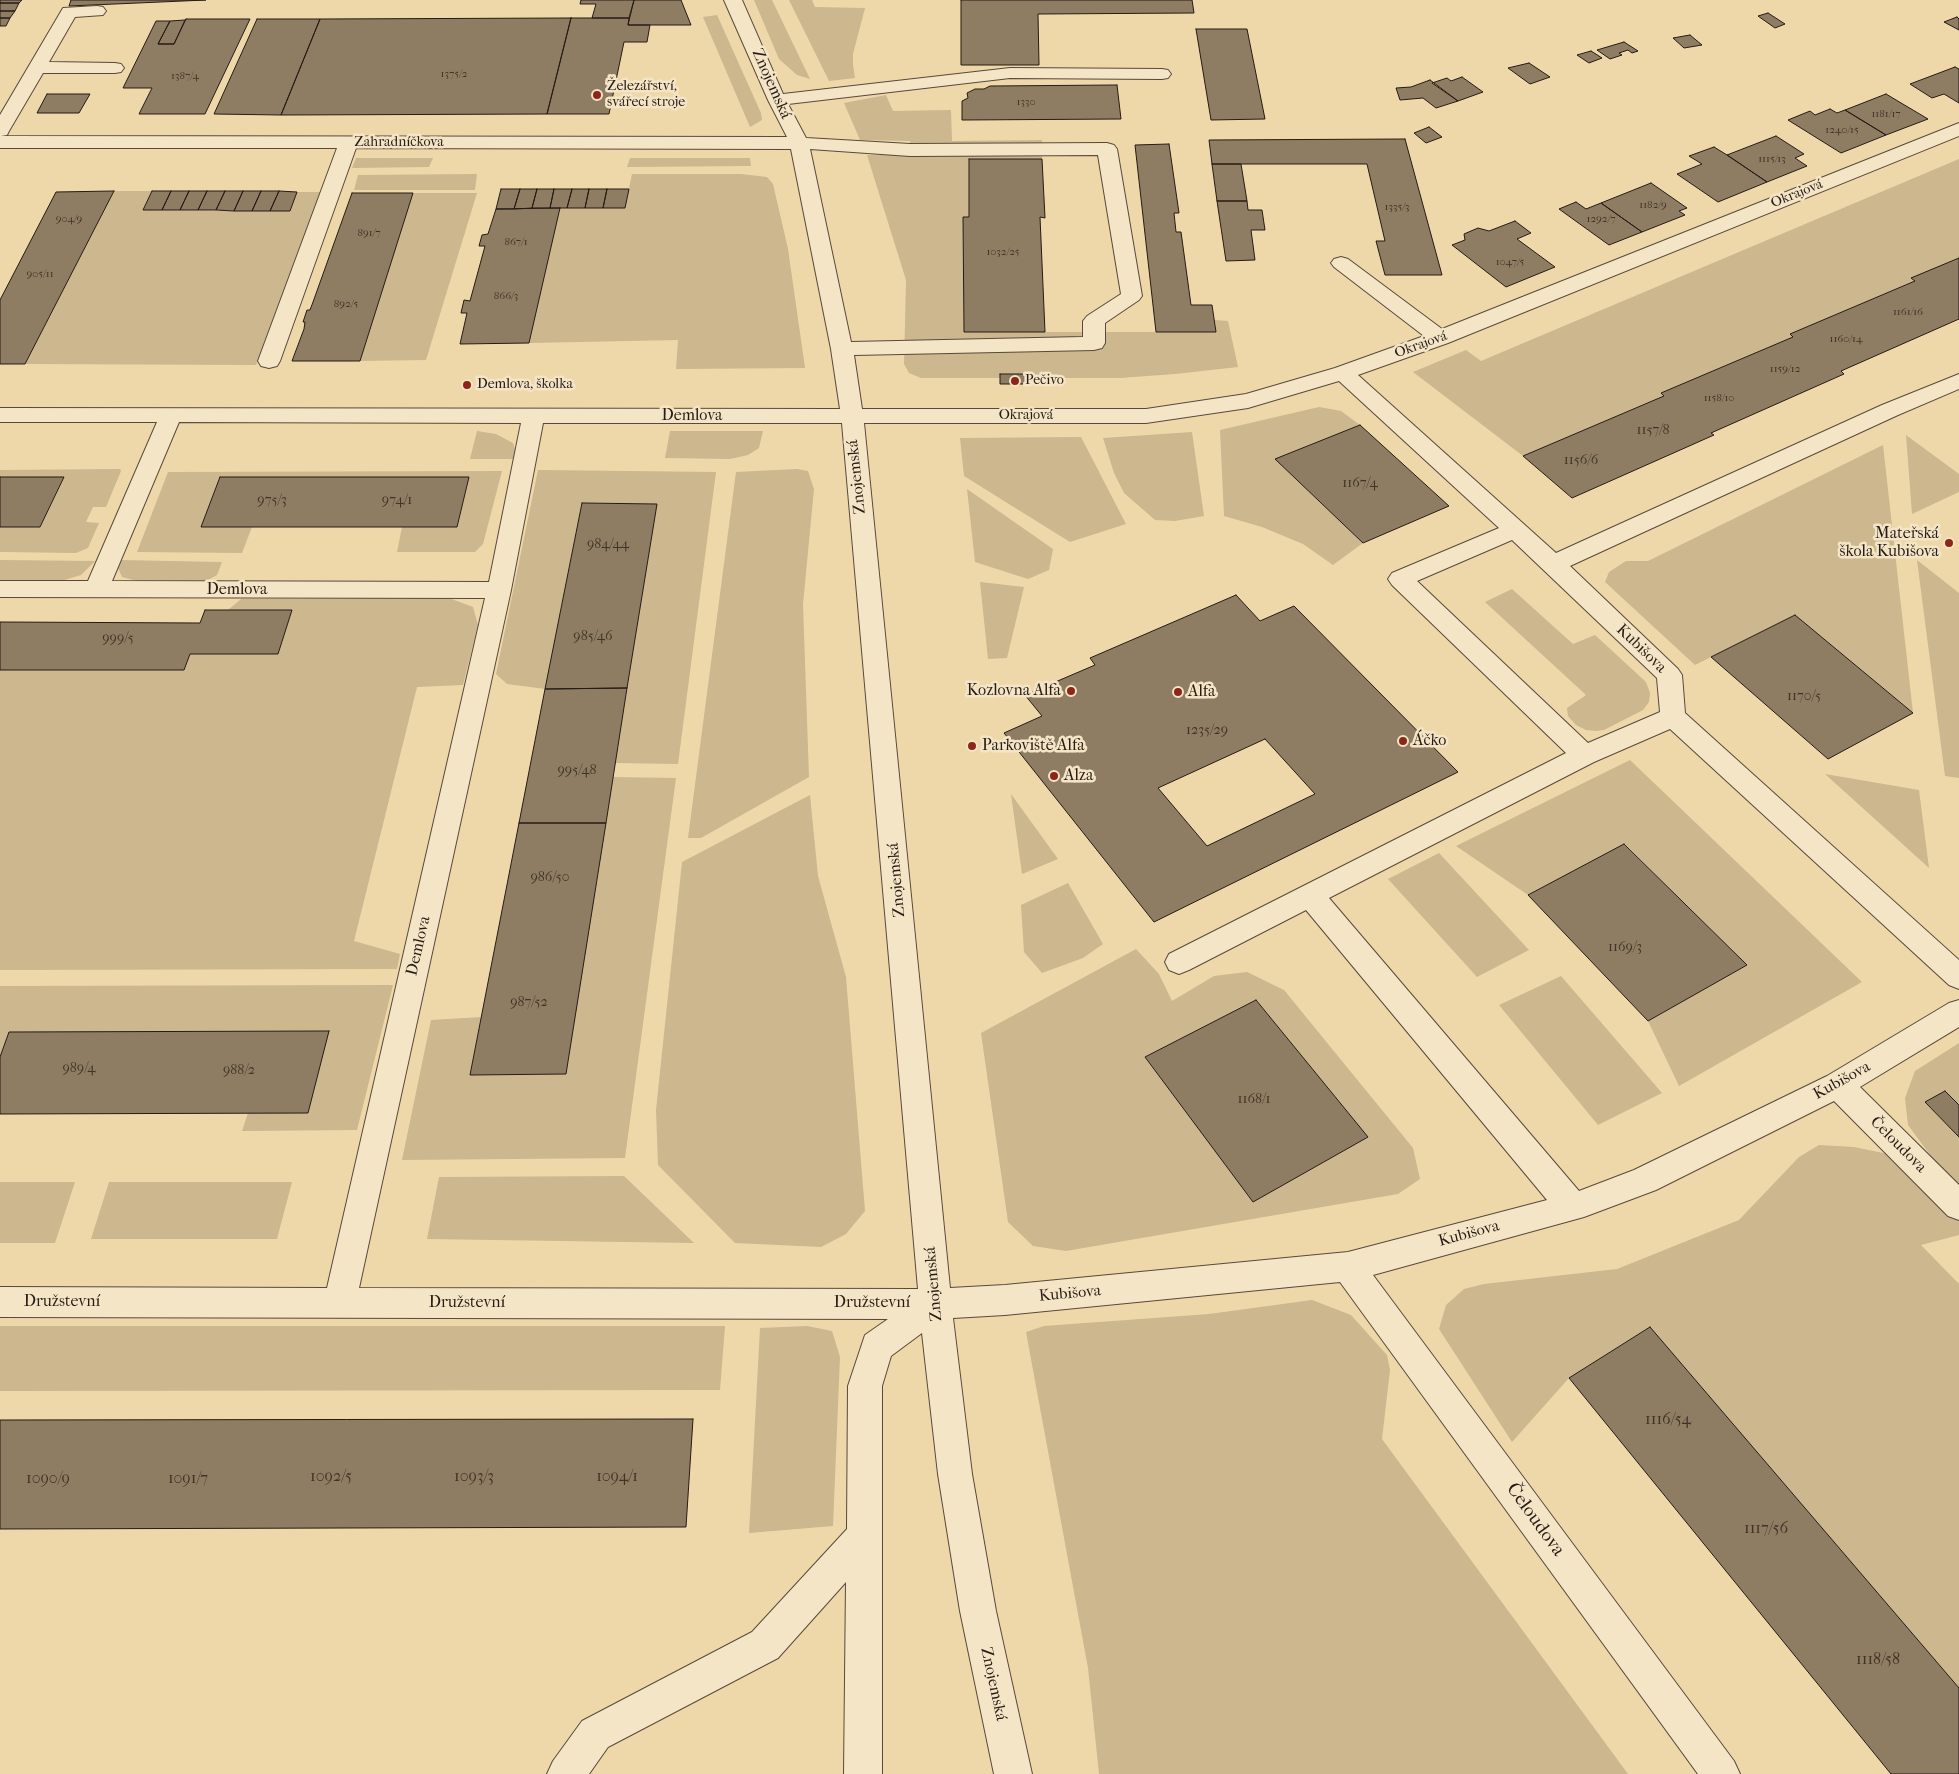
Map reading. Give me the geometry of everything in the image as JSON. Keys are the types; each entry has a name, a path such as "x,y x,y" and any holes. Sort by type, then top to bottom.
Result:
{"street":[{"name":"Znojemská","path":"733,0 777,100 799,144 842,349 852,416 935,1304 955,1474 978,1612 1013,1774"},
{"path":"0,131 70,12 98,11"},
{"path":"37,67 115,68"},
{"path":"777,100 1010,73 1162,74"},
{"name":"Okrajová","path":"852,416 1146,416 1248,401 1342,374 1440,338 1959,129"},
{"name":"Zahradníčkova","path":"0,142 799,144 910,150 1107,149 1132,296 1094,321 1094,343 842,349"},
{"path":"269,361 348,143"},
{"path":"1341,263 1440,338"},
{"name":"Kubišova","path":"1342,374 1553,564 1669,675 1673,717"},
{"path":"1553,564 1881,414 1959,381"},
{"name":"Demlova","path":"0,415 852,416"},
{"path":"96,590 171,416"},
{"name":"Demlova","path":"340,1303 499,590 533,416"},
{"path":"1515,530 1400,579 1585,755"},
{"name":"Demlova","path":"0,589 499,590"},
{"path":"1178,962 1585,755 1673,717 1959,976"},
{"path":"1310,896 1573,1207"},
{"name":"Kubišova","path":"935,1304 1005,1300 1348,1267 1573,1207 1645,1180 1838,1085 1959,1012"},
{"name":"Čeloudova","path":"1838,1085 1959,1206"},
{"name":"Čeloudova","path":"1348,1267 1721,1774"},
{"name":"Družstevní","path":"0,1302 935,1304"},
{"path":"863,1774 865,1386 877,1346 935,1304"},
{"path":"566,1774 595,1734 764,1645 864,1536"}],"shaded area":[{"path":"754,0 772,0 810,79 797,75 779,59"},
{"path":"789,0 812,0 815,7 865,8 853,54 855,78 829,81"},
{"path":"717,15 761,113 762,120 750,127 703,17"},
{"path":"886,95 893,111 951,110 952,141 1042,140 1042,159 969,159 969,217 963,218 964,332 1216,332 1215,320 1228,321 1238,367 1120,378 921,378 909,373 904,364 906,280 867,155 910,155 910,141 860,140 844,103"},
{"path":"356,158 433,158 429,167 352,168"},
{"path":"630,158 750,158 751,166 627,167"},
{"path":"1959,159 1959,258 1912,278 1915,281 1790,334 1793,337 1661,393 1664,396 1523,456 1413,372 1466,350 1481,361"},
{"path":"477,174 475,190 354,190 358,175"},
{"path":"632,174 741,174 767,177 773,184 788,249 805,368 676,369 678,340 529,343 560,208 625,208"},
{"path":"114,191 152,191 143,210 234,211 289,211 297,192 324,192 256,365 25,364"},
{"path":"413,193 477,193 426,360 360,361"},
{"path":"1319,407 1341,411 1360,425 1276,459 1363,543 1333,565 1303,544 1262,527 1224,516 1220,430"},
{"path":"477,431 496,434 513,443 516,453 515,459 470,459"},
{"path":"670,431 763,431 759,448 748,455 730,459 665,458"},
{"path":"1192,432 1204,516 1175,521 1155,520 1124,493 1114,473 1103,438"},
{"path":"1906,435 1959,474 1959,492 1912,514"},
{"path":"1081,437 1126,524 1070,542 964,476 960,438"},
{"path":"1883,445 1913,713 1795,615 1695,665 1605,582 1609,572 1626,561 1648,561"},
{"path":"120,469 121,471 106,507 93,507 86,522 99,523 88,548 76,553 0,552 0,527 40,527 64,478 0,477 0,470"},
{"path":"797,469 808,471 814,489 803,604 809,777 701,838 688,838 736,472"},
{"path":"538,470 716,472 678,764 615,763 657,504 582,503 545,689 507,684 496,674"},
{"path":"502,471 483,544 475,552 397,552 402,527 457,527 469,477 221,477 201,527 252,527 242,553 137,552 168,472"},
{"path":"967,489 1053,549 1049,570 1028,579 975,562"},
{"path":"0,560 95,561 81,575 61,581 0,581"},
{"path":"120,560 222,562 217,575 208,580 137,581 122,577 117,566"},
{"path":"1917,560 1959,593 1959,778 1945,776"},
{"path":"980,582 1024,587 1007,658 988,659"},
{"path":"1512,589 1573,644 1595,635 1646,682 1650,693 1649,702 1643,710 1604,730 1586,730 1576,725 1568,716 1567,708 1586,695 1485,602"},
{"path":"449,598 473,607 478,625 463,685 417,687 354,941 400,954 397,969 0,970 0,670 183,670 190,654 278,654 292,610 228,610 241,599"},
{"path":"1630,760 1862,982 1679,1086 1648,1021 1747,965 1625,844 1528,895 1456,846"},
{"path":"1825,774 1919,790 1929,868"},
{"path":"613,777 676,778 625,1158 402,1160 431,1020 481,1017 470,1075 566,1074"},
{"path":"1011,794 1058,859 1022,874"},
{"path":"810,795 818,876 846,977 865,1211 846,1234 821,1247 735,1243 658,1165 656,1110 682,862"},
{"path":"1439,853 1529,950 1477,977 1388,879"},
{"path":"1068,883 1103,944 1083,958 1042,973 1024,952 1021,905"},
{"path":"1136,949 1159,974 1172,1001 1214,976 1247,972 1284,990 1413,1148 1420,1179 1398,1194 1066,1251 1033,1246 1008,1222 981,1033","holes":["1256,1000 1368,1137 1253,1202 1145,1057"]},
{"path":"1561,976 1662,1093 1598,1125 1499,1005"},
{"path":"393,985 357,1130 242,1131 248,1113 308,1113 328,1031 10,1032 0,1056 0,986"},
{"path":"1959,1043 1959,1185 1936,1163 1908,1125 1905,1098 1915,1071"},
{"path":"1819,1145 1854,1147 1888,1154 1928,1189 1959,1221 1959,1235 1921,1245 1959,1284 1959,1688 1650,1327 1569,1378 1512,1442 1439,1329 1446,1305 1464,1289 1484,1284 1617,1269 1739,1220 1799,1157"},
{"path":"624,1176 694,1243 427,1239 439,1177"},
{"path":"0,1182 75,1182 55,1243 0,1243"},
{"path":"109,1182 292,1182 277,1239 91,1239"},
{"path":"1312,1300 1351,1315 1387,1355 1390,1370 1382,1439 1628,1774 1099,1774 1088,1668 1026,1332 1044,1326 1209,1314"},
{"path":"0,1326 725,1326 720,1390 0,1391"},
{"path":"807,1326 832,1331 840,1357 833,1526 749,1533 760,1328"}],"building":[{"path":"0,0 22,0 19,3 0,3"},
{"path":"71,0 206,0 69,6"},
{"path":"581,0 634,0 629,18 592,18 596,4 580,4"},
{"path":"634,0 681,0 691,25 628,25"},
{"path":"961,0 1192,0 1194,13 1038,14 1039,65 961,65"},
{"path":"0,3 19,3 15,11 0,11"},
{"path":"0,11 15,11 10,18 0,18"},
{"path":"1768,13 1785,24 1775,28 1758,16"},
{"path":"1957,17 1959,19 1959,30 1944,22"},
{"path":"0,18 10,18 6,26 0,26"},
{"path":"571,18 547,114 281,115 320,19"},
{"path":"571,18 629,18 628,25 650,25 647,42 624,42 609,114 547,114"},
{"path":"186,19 250,19 205,114 139,114 152,88 123,88 156,21 170,21 158,44 174,44"},
{"path":"257,19 320,19 281,115 214,114"},
{"path":"185,20 174,44 158,44 170,21"},
{"path":"1196,29 1247,29 1265,119 1211,120"},
{"path":"1690,35 1702,45 1684,48 1673,38"},
{"path":"1624,42 1638,51 1632,53 1628,50 1619,53 1622,55 1610,59 1597,50"},
{"path":"1591,51 1602,58 1589,63 1577,55"},
{"path":"1529,63 1550,77 1530,84 1508,68"},
{"path":"1955,67 1959,69 1959,103 1944,94 1932,98 1910,84"},
{"path":"1462,77 1483,92 1458,101 1432,83 1447,78 1451,81"},
{"path":"1430,80 1458,101 1436,108 1423,98 1400,100 1396,88 1411,87"},
{"path":"1117,85 1121,119 962,120 962,101 968,98 967,93 975,89 984,89 990,86"},
{"path":"47,94 90,94 79,113 37,113"},
{"path":"1886,94 1928,119 1886,135 1845,110"},
{"path":"1830,109 1837,113 1845,110 1886,135 1841,153 1788,120 1810,111 1815,115"},
{"path":"1429,127 1442,137 1426,143 1414,133"},
{"path":"1776,136 1804,154 1795,158 1807,166 1767,182 1727,155"},
{"path":"1405,139 1442,275 1385,275 1376,241 1385,241 1367,164 1212,164 1209,140"},
{"path":"1169,144 1179,213 1174,213 1176,232 1181,232 1191,305 1212,305 1216,332 1156,332 1135,145"},
{"path":"1714,147 1767,182 1718,202 1677,174 1702,164 1689,156"},
{"path":"969,159 1042,159 1045,218 1040,217 1045,332 964,332 963,217 969,217"},
{"path":"1212,164 1241,164 1247,201 1217,201"},
{"path":"1651,183 1687,208 1679,211 1685,215 1642,232 1601,203"},
{"path":"501,189 520,189 514,209 496,209"},
{"path":"520,189 537,189 532,208 514,209"},
{"path":"537,189 554,189 550,208 532,208"},
{"path":"554,189 572,189 567,208 550,208"},
{"path":"572,189 589,189 585,208 567,208"},
{"path":"589,189 607,189 603,208 585,208"},
{"path":"607,189 629,189 625,208 603,208"},
{"path":"114,191 25,364 0,364 0,300 56,192"},
{"path":"152,191 171,191 162,210 143,210"},
{"path":"171,191 189,191 180,210 162,210"},
{"path":"189,191 207,191 198,210 180,210"},
{"path":"207,191 225,191 216,210 198,210"},
{"path":"225,191 243,191 234,211 216,210"},
{"path":"243,191 261,191 252,211 234,211"},
{"path":"261,191 279,191 270,211 252,211"},
{"path":"279,191 297,192 290,211 270,211"},
{"path":"352,193 413,193 360,361 292,361 304,329 305,322 303,322 307,310 310,310"},
{"path":"1217,201 1247,201 1248,210 1262,210 1265,230 1251,230 1255,260 1226,261"},
{"path":"1576,202 1586,209 1601,203 1642,232 1609,245 1559,209"},
{"path":"560,208 529,343 460,344 467,313 461,313 464,300 470,301 485,246 479,246 482,235 488,234 496,209"},
{"path":"1515,221 1531,233 1517,239 1555,267 1506,287 1452,245 1465,240 1464,234 1478,228 1489,231"},
{"path":"1959,258 1959,319 1841,371 1844,374 1711,433 1714,435 1572,498 1523,456 1664,396 1661,393 1793,337 1790,334 1915,281 1911,278"},
{"name":"Pečivo","path":"1000,374 1029,374 1030,384 1000,384"},
{"path":"1360,425 1449,506 1363,543 1275,459"},
{"path":"0,477 64,477 40,527 0,527"},
{"path":"220,477 469,477 457,527 201,527"},
{"path":"582,503 657,504 627,688 545,689"},
{"path":"1236,595 1260,621 1294,606 1458,772 1154,922 1004,733 1042,716 1025,695 1095,665 1090,658","holes":["1265,739 1315,794 1207,846 1158,788"]},
{"path":"205,610 292,610 278,654 190,654 184,670 0,670 0,622 200,623"},
{"path":"1795,615 1913,713 1828,759 1711,657"},
{"path":"627,688 606,823 519,823 545,689"},
{"path":"519,823 606,823 566,1074 470,1075"},
{"path":"1624,844 1747,965 1648,1021 1528,895"},
{"path":"1256,1000 1368,1137 1253,1202 1145,1057"},
{"path":"329,1031 308,1113 0,1114 0,1057 9,1032"},
{"path":"1945,1091 1959,1105 1959,1137 1925,1102"},
{"path":"1650,1327 1959,1688 1959,1774 1891,1774 1569,1378"},
{"path":"693,1419 686,1527 0,1529 0,1420"}],"place":[{"name":"Železářství, svářecí stroje","path":"597,95"},
{"name":"Pečivo","path":"1015,381"},
{"name":"Demlova, školka","path":"467,385"},
{"name":"Mateřská škola Kubišova","path":"1949,543"},
{"name":"Kozlovna Alfa","path":"1071,691"},
{"name":"Alfa","path":"1178,692"},
{"name":"Áčko","path":"1403,741"},
{"name":"Parkoviště Alfa","path":"972,746"},
{"name":"Alza","path":"1054,776"}]}
